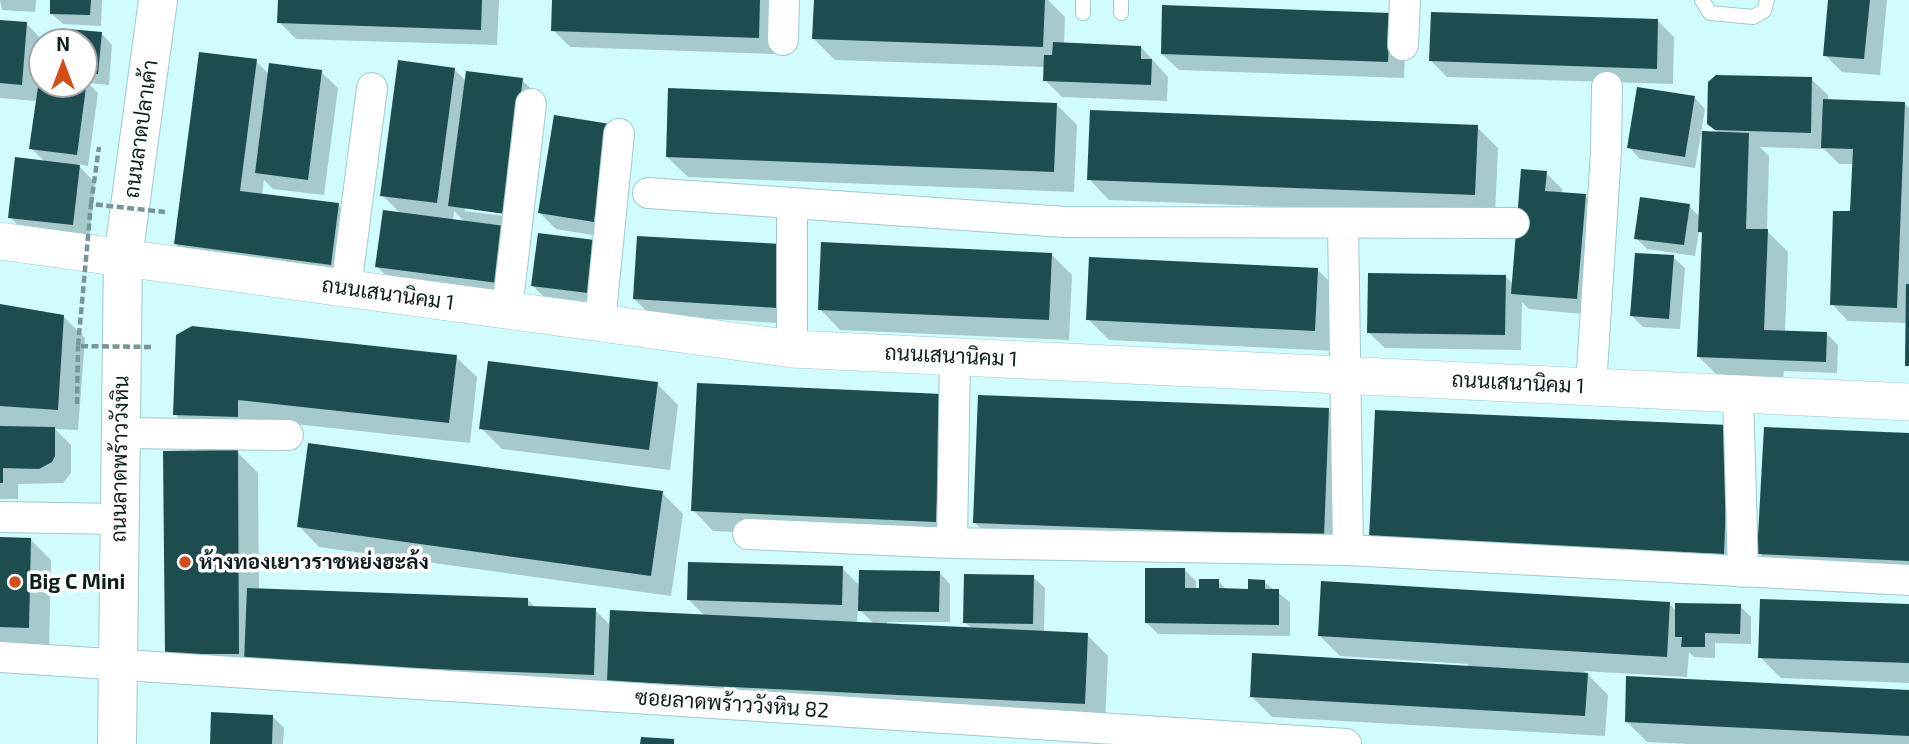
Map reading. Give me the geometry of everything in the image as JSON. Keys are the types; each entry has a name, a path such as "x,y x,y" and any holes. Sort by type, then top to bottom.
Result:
{"main road":[{"name":"ถนนลาดปลาเค้า","path":"123,258 158,0"},
{"name":"ถนนลาดพร้าววังหิน","path":"117,744 123,258"}],"street":[{"path":"783,40 784,0"},
{"path":"1403,45 1405,0"},
{"path":"1591,386 1606,152 1607,87"},
{"path":"346,288 372,88"},
{"path":"507,310 531,104"},
{"path":"600,322 619,134"},
{"path":"648,193 1065,222 1514,223"},
{"path":"792,203 792,349"},
{"path":"1343,223 1348,550"},
{"name":"ถนนเสนานิคม 1","path":"0,241 792,349 1909,402"},
{"path":"952,543 955,356"},
{"path":"1738,393 1743,572"},
{"path":"120,433 288,435"},
{"path":"0,517 119,519"},
{"path":"748,534 952,543 1348,550 1909,580"},
{"name":"ซอยลาดพร้าววังหิน 82","path":"0,657 1346,744"}],"lane":[{"path":"1702,0 1710,13 1753,17 1763,11 1767,0"}],"path":[{"path":"77,404 78,346 99,147"},
{"path":"91,204 165,212"},
{"path":"78,346 151,347"}],"building":[{"path":"50,0 91,0 90,15 50,14"},
{"path":"278,0 482,0 481,30 277,23"},
{"path":"552,0 760,0 759,38 551,31"},
{"path":"814,0 1045,0 1043,47 812,39"},
{"path":"1828,0 1870,0 1864,59 1823,56"},
{"path":"1162,5 1390,13 1388,62 1161,54"},
{"path":"1431,12 1658,19 1657,69 1429,61"},
{"path":"0,20 27,22 22,85 0,83"},
{"path":"98,32 102,32 98,74"},
{"path":"1053,42 1141,46 1141,59 1152,59 1151,85 1043,81 1044,55 1052,55"},
{"path":"199,52 257,59 240,191 339,203 331,265 174,244"},
{"path":"398,60 455,68 437,203 380,196"},
{"path":"269,63 322,70 308,180 255,173"},
{"path":"466,71 523,78 505,214 448,206"},
{"path":"1716,75 1812,77 1811,133 1715,130 1707,124 1708,82"},
{"path":"1637,87 1695,96 1685,157 1627,148"},
{"path":"668,88 1057,103 1054,172 666,157"},
{"path":"36,98 85,98 77,155 29,149"},
{"path":"1823,99 1905,102 1897,308 1830,305 1833,211 1850,211 1853,149 1821,148"},
{"path":"1090,110 1478,125 1475,195 1087,180"},
{"path":"554,115 610,124 594,222 538,213"},
{"path":"1702,131 1749,133 1746,229 1768,229 1764,330 1827,332 1826,362 1697,357 1702,232 1698,232"},
{"path":"15,157 80,165 73,225 8,218"},
{"path":"1521,169 1547,171 1545,191 1586,194 1577,299 1511,294"},
{"path":"1640,197 1690,204 1684,245 1634,239"},
{"path":"383,210 505,226 498,283 375,267"},
{"path":"538,233 595,240 588,293 531,286"},
{"path":"637,236 782,244 778,308 633,299"},
{"path":"821,242 1052,253 1049,320 818,310"},
{"path":"1635,253 1674,255 1669,319 1630,316"},
{"path":"1089,257 1318,268 1315,331 1086,320"},
{"path":"1368,273 1506,275 1505,335 1367,333"},
{"path":"1906,284 1909,284 1909,366 1905,366"},
{"path":"0,304 64,315 58,410 0,406"},
{"path":"192,326 457,355 449,423 238,400 238,417 173,415 176,335"},
{"path":"488,361 658,382 649,450 479,429"},
{"path":"697,383 942,394 936,522 691,511"},
{"path":"978,395 1329,408 1324,536 973,523"},
{"path":"1375,410 1729,425 1724,554 1369,539"},
{"path":"0,426 55,427 55,456 52,462 39,469 3,468 3,483 0,483"},
{"path":"1764,427 1909,433 1909,561 1757,554"},
{"path":"308,443 663,491 651,576 297,527"},
{"path":"238,450 239,654 165,654 163,451"},
{"name":"Big C Mini","path":"0,537 31,538 29,628 0,627"},
{"path":"688,562 843,566 842,605 687,600"},
{"path":"1145,568 1185,568 1185,588 1199,588 1199,579 1219,579 1219,588 1248,589 1248,579 1265,580 1265,589 1279,589 1279,625 1145,623"},
{"path":"859,570 940,571 939,612 858,611"},
{"path":"964,574 1034,575 1033,624 963,623"},
{"path":"1321,581 1670,602 1667,657 1318,636"},
{"path":"247,588 528,598 528,606 596,608 594,675 244,662"},
{"path":"1760,599 1909,604 1909,663 1758,658"},
{"path":"1675,603 1741,604 1740,634 1705,633 1705,647 1681,647 1682,637 1675,637"},
{"path":"610,610 1088,633 1085,704 607,681"},
{"path":"1252,653 1588,673 1585,716 1250,697"},
{"path":"1626,676 1909,690 1909,736 1625,722"},
{"path":"211,712 273,715 272,744 210,744"},
{"path":"641,737 674,739 674,744 640,744"}],"place":[{"name":"ห้างทองเยาวราชหย่งฮะล้ง","path":"185,562"},
{"name":"Big C Mini","path":"15,582"}]}
